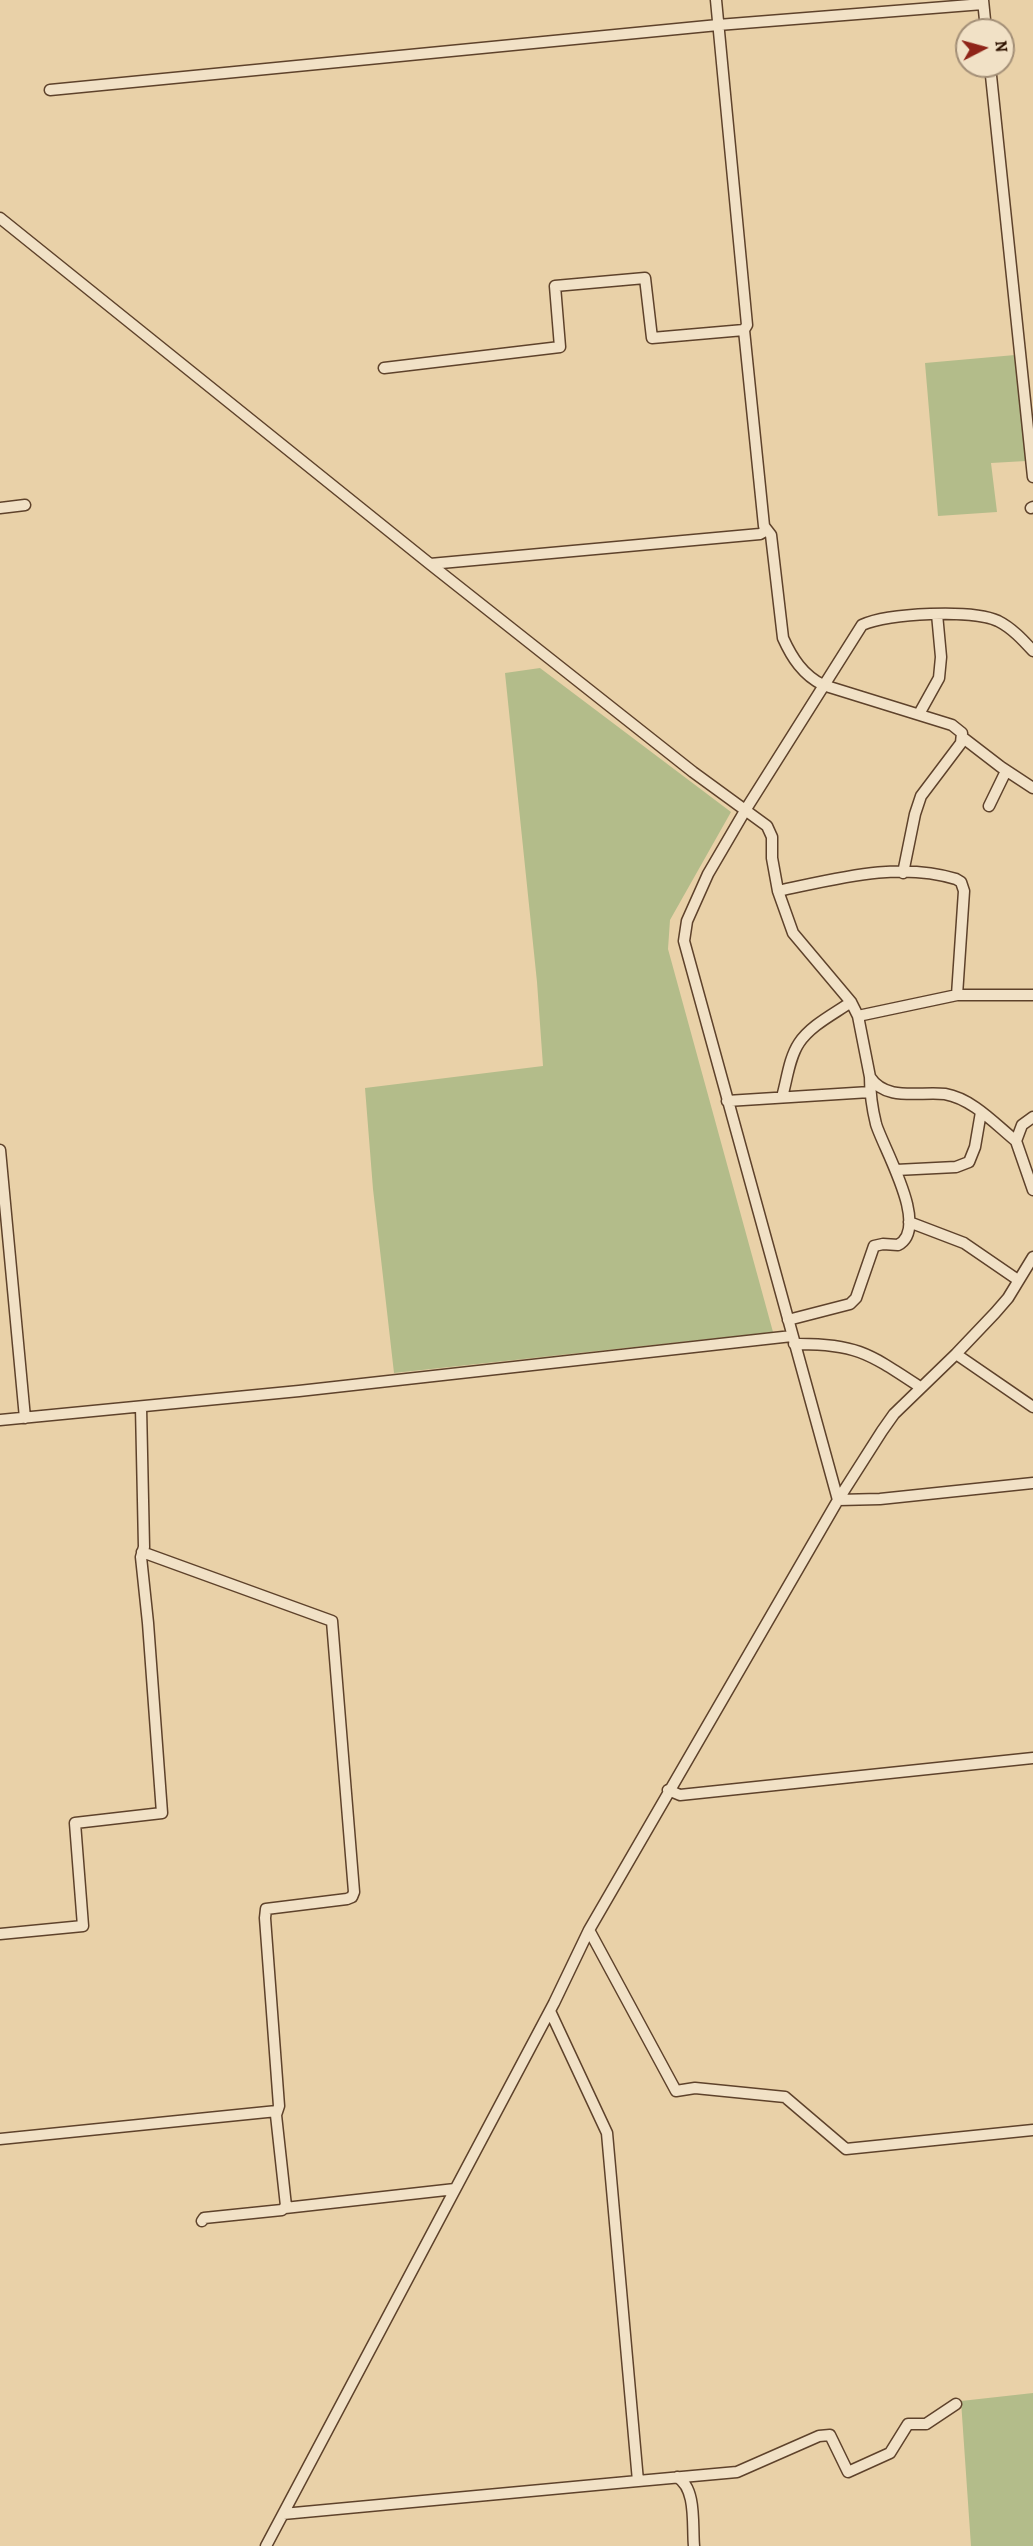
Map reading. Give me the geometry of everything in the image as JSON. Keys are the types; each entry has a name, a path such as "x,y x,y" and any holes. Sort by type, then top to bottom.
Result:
{"street":[{"path":"716,0 762,512 764,526 771,535 783,638 788,650 807,677 823,685 952,725 960,731 962,737 961,743 921,796 903,873"},
{"path":"50,90 718,25 983,2 985,18"},
{"path":"991,78 1033,477"},
{"path":"0,218 430,564 770,830 778,891 793,933 851,1002 858,1016 870,1077 870,1092 876,1124 896,1170 904,1194 909,1222 903,1243 874,1246 855,1301 845,1306 788,1320"},
{"path":"384,368 560,347 555,286 645,278 652,338 744,330"},
{"path":"0,508 25,505"},
{"path":"430,564 760,534 767,530"},
{"path":"919,714 936,687 941,668 938,615"},
{"path":"838,1500 685,951 685,931 693,903 746,809 862,625 884,619 970,615 999,621 1013,630 1033,651"},
{"path":"962,737 1006,771 1033,788"},
{"path":"989,806 1006,771"},
{"path":"778,891 864,874 903,873 949,877 961,882 963,887 957,995"},
{"path":"858,1016 957,995 1033,995"},
{"path":"782,1097 792,1057 798,1044 819,1024 851,1002"},
{"path":"870,1077 875,1084 885,1090 905,1094 946,1095 960,1099 981,1112 1016,1141 1033,1190"},
{"path":"727,1101 870,1092"},
{"path":"896,1170 956,1167 969,1162 975,1147 981,1112"},
{"path":"1016,1141 1022,1125 1033,1117"},
{"path":"0,1150 25,1418"},
{"path":"909,1222 964,1243 1018,1280"},
{"path":"266,2546 550,2011 589,1930 838,1500 894,1414 956,1354 1008,1298 1033,1257"},
{"path":"0,1420 793,1340 859,1350 879,1359 920,1387"},
{"path":"956,1354 1033,1407"},
{"path":"0,1934 83,1926 75,1823 162,1813 142,1552 141,1407"},
{"path":"838,1500 880,1499 1033,1483"},
{"path":"142,1552 332,1621 354,1892 352,1898 347,1899 266,1909 279,2106 277,2111 285,2208"},
{"path":"669,1790 680,1795 1033,1758"},
{"path":"589,1930 676,2091 695,2088 785,2097 846,2149 1033,2130"},
{"path":"550,2011 607,2133 638,2481"},
{"path":"0,2139 277,2111"},
{"path":"202,2221 204,2218 455,2189"},
{"path":"283,2514 737,2472 819,2436 830,2435 848,2472 890,2454 908,2424 926,2424 956,2404"},
{"path":"677,2477 684,2481 689,2490 694,2546"}],"green space":[{"path":"1015,355 1026,461 991,463 997,512 938,516 925,363"},
{"path":"540,668 731,812 670,920 668,949 773,1332 394,1373 373,1189 365,1088 543,1066 537,982 505,673"},
{"path":"1033,2393 1033,2546 971,2546 961,2401"}]}
